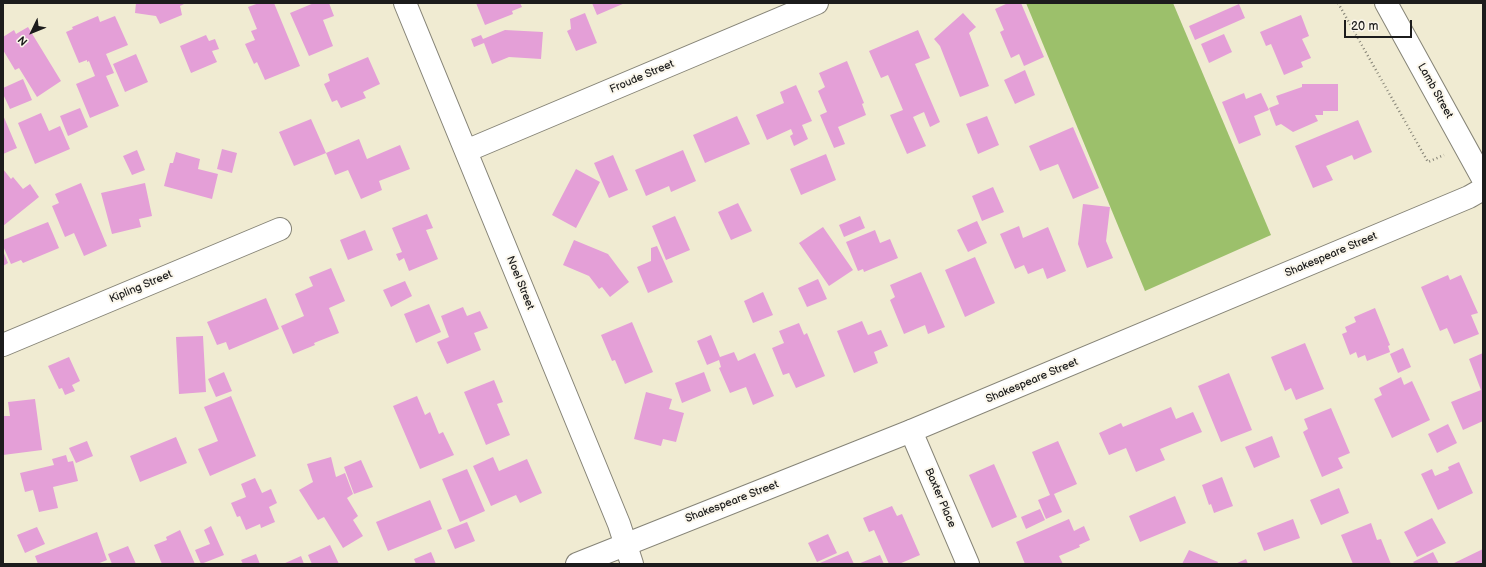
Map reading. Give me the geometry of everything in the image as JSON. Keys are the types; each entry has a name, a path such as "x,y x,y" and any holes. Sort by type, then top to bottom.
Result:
{"street":[{"name":"Noel Street","path":"406,3 629,554"},
{"name":"Froude Street","path":"466,151 817,3"},
{"name":"Lamb Street","path":"1386,3 1483,179"},
{"name":"Shakespeare Street","path":"578,564 629,554 911,432 1454,203 1483,189"},
{"name":"Kipling Street","path":"3,345 280,229"},
{"name":"Baxter Place","path":"911,432 968,564"}],"path":[{"path":"1338,3 1428,162 1449,153"}],"green space":[{"path":"1026,3 1173,3 1271,235 1145,291"}],"building":[{"path":"136,3 186,3 180,6 182,15 160,24 156,16 135,13"},
{"path":"259,3 274,3 300,66 265,80 257,62 254,64 245,44 255,40 251,31 257,29 248,7"},
{"path":"314,3 329,3 334,16 323,20 333,46 309,56 290,13"},
{"path":"476,3 520,3 522,7 512,11 513,14 485,25"},
{"path":"592,3 625,3 597,15"},
{"path":"1008,3 1021,3 1044,57 1024,66 1019,54 1011,58 1000,32 1004,30 995,9"},
{"path":"1239,4 1245,18 1195,40 1189,26"},
{"path":"585,13 597,43 576,51 567,31 571,29 570,19"},
{"path":"963,13 976,27 969,33 989,86 960,97 940,46 934,39"},
{"path":"1301,15 1309,36 1302,39 1311,58 1301,62 1303,67 1284,75 1271,44 1266,46 1260,32"},
{"path":"98,16 100,22 115,16 128,45 106,54 114,73 106,76 119,106 90,118 76,84 95,76 89,61 87,62 87,60 79,63 66,32 73,29 72,27"},
{"path":"28,27 61,81 37,97 19,68 15,70 3,50 3,37 14,30 16,34"},
{"path":"505,30 543,32 541,59 509,57 492,64 484,43 474,47 471,39 481,35 483,39"},
{"path":"918,30 930,58 915,64 940,122 930,127 924,112 913,117 926,146 907,154 890,115 903,110 888,75 881,78 869,51"},
{"path":"1224,34 1232,52 1209,63 1201,44"},
{"path":"206,35 209,41 215,39 219,49 212,51 217,62 191,73 180,46"},
{"path":"136,54 148,82 125,92 113,64"},
{"path":"368,57 380,84 363,92 366,98 341,108 337,100 332,102 324,84 330,81 328,74"},
{"path":"847,61 864,103 862,104 866,115 838,127 845,144 834,148 820,115 827,112 818,91 825,87 819,73"},
{"path":"1025,70 1035,95 1015,104 1004,80"},
{"path":"23,79 32,100 10,109 3,94 3,88"},
{"path":"1302,84 1338,84 1338,111 1323,111 1323,115 1315,115 1318,121 1293,132 1281,124 1276,126 1269,108 1279,104 1276,96 1302,87"},
{"path":"796,85 812,121 802,125 808,139 794,146 790,136 793,134 791,129 767,140 756,115 784,103 780,92"},
{"path":"1244,93 1246,99 1261,93 1269,110 1254,116 1261,135 1239,144 1222,102"},
{"path":"80,108 88,127 68,136 60,116"},
{"path":"41,113 49,131 60,126 70,149 35,164 18,123"},
{"path":"3,115 17,148 3,154"},
{"path":"737,116 750,144 705,163 693,135"},
{"path":"987,116 999,145 978,154 966,124"},
{"path":"311,119 326,153 294,166 279,132"},
{"path":"1358,120 1372,152 1354,160 1352,155 1326,166 1333,180 1313,188 1295,146"},
{"path":"1073,127 1099,188 1073,199 1058,164 1040,171 1029,146"},
{"path":"359,139 367,159 400,145 410,169 379,181 382,190 361,199 348,170 335,175 326,153"},
{"path":"222,149 237,153 232,173 217,169"},
{"path":"137,150 145,170 132,175 123,156"},
{"path":"683,150 696,181 671,192 669,186 646,196 635,170"},
{"path":"176,152 200,159 198,169 218,174 212,199 164,186 170,163 173,163"},
{"path":"826,154 836,180 801,195 790,169"},
{"path":"613,155 628,190 609,198 594,163"},
{"path":"3,169 11,179 13,177 23,189 30,184 39,197 3,226"},
{"path":"576,169 600,182 576,228 552,215"},
{"path":"81,183 107,246 84,256 74,233 65,237 52,206 59,203 55,194"},
{"path":"145,183 152,216 139,219 141,227 112,234 101,193"},
{"path":"993,187 1004,212 982,221 972,196"},
{"path":"738,203 752,231 731,240 718,212"},
{"path":"1083,204 1110,207 1106,241 1113,258 1087,268 1078,244"},
{"path":"427,214 433,228 426,230 438,259 409,271 404,258 399,261 396,254 402,252 392,228"},
{"path":"675,216 690,250 666,260 652,226"},
{"path":"860,216 865,228 844,237 839,225"},
{"path":"977,221 987,243 968,252 957,230"},
{"path":"48,222 59,248 23,263 21,260 11,264 3,246 3,240"},
{"path":"1019,226 1023,238 1048,227 1066,271 1047,279 1043,268 1028,274 1024,265 1015,269 1000,234"},
{"path":"823,227 853,270 829,286 799,243"},
{"path":"365,230 373,250 348,260 340,240"},
{"path":"875,230 880,243 890,239 898,258 864,272 863,269 858,271 846,242"},
{"path":"574,240 608,254 629,282 610,297 602,287 599,289 589,276 563,265"},
{"path":"657,246 673,282 648,293 637,267 651,261 651,248"},
{"path":"3,251 8,263 3,266"},
{"path":"975,257 995,303 965,317 945,270"},
{"path":"331,268 345,301 329,308 339,333 314,343 315,345 293,354 281,326 304,316 295,294 313,286 309,277"},
{"path":"921,272 945,327 928,334 925,325 904,334 890,300 895,297 890,285"},
{"path":"1448,275 1450,280 1461,275 1478,313 1471,315 1479,334 1454,344 1447,328 1440,331 1421,287"},
{"path":"818,279 827,299 807,307 798,288"},
{"path":"405,281 412,296 391,307 383,290"},
{"path":"763,292 773,315 753,323 744,301"},
{"path":"266,298 279,329 229,350 226,342 217,345 207,322"},
{"path":"429,304 441,332 416,343 404,314"},
{"path":"463,307 467,316 480,311 488,328 474,333 481,350 447,364 437,342 449,337 441,316"},
{"path":"1375,308 1390,345 1388,346 1390,352 1367,361 1365,355 1358,358 1356,352 1350,355 1342,334 1347,332 1345,327 1356,322 1354,317"},
{"path":"862,321 868,335 881,330 888,346 874,352 878,363 854,373 837,331"},
{"path":"632,322 653,372 625,384 615,360 612,361 601,335"},
{"path":"799,323 804,335 807,333 825,376 796,388 789,373 783,375 772,348 784,343 779,331"},
{"path":"711,335 720,357 734,352 738,361 755,353 774,396 753,405 746,387 730,393 719,368 721,367 719,360 707,365 697,341"},
{"path":"203,336 206,392 179,394 176,337"},
{"path":"1305,343 1324,389 1296,400 1291,388 1285,391 1271,357"},
{"path":"1403,348 1411,367 1398,373 1390,354"},
{"path":"1483,353 1483,421 1463,430 1451,402 1481,390 1469,359"},
{"path":"69,357 80,381 72,385 75,391 65,395 62,388 59,389 48,366"},
{"path":"224,372 232,391 216,397 208,379"},
{"path":"704,372 711,391 682,403 675,383"},
{"path":"1229,373 1252,430 1221,442 1198,386"},
{"path":"1401,377 1404,385 1412,381 1430,420 1392,438 1374,399 1382,395 1379,388"},
{"path":"494,380 503,402 497,404 510,435 486,445 464,392"},
{"path":"646,392 672,399 669,409 684,413 676,442 663,439 661,446 634,439"},
{"path":"231,396 256,456 210,476 198,449 218,441 204,407"},
{"path":"417,396 425,415 430,412 439,434 443,432 454,455 420,469 393,406"},
{"path":"35,399 42,450 3,455 3,416 10,416 8,402"},
{"path":"1171,407 1176,419 1193,412 1202,432 1160,449 1165,460 1136,472 1126,448 1109,455 1099,433 1121,423 1123,427"},
{"path":"1331,408 1350,453 1338,458 1343,468 1322,477 1303,432 1308,429 1304,419"},
{"path":"1448,424 1457,443 1437,453 1428,434"},
{"path":"1272,436 1280,457 1254,468 1245,447"},
{"path":"176,437 187,463 140,482 130,456"},
{"path":"87,441 93,456 76,463 69,448"},
{"path":"1058,441 1077,484 1054,494 1062,512 1046,519 1038,500 1050,495 1032,452"},
{"path":"66,455 68,462 73,461 78,481 53,487 58,508 39,512 33,490 25,492 20,473 54,465 52,459"},
{"path":"331,457 336,477 345,473 353,494 347,498 358,516 353,520 363,536 343,548 324,517 318,520 299,490 313,482 307,464"},
{"path":"493,457 499,471 527,459 542,493 520,503 516,495 491,506 473,466"},
{"path":"361,460 373,487 354,494 344,467"},
{"path":"1459,462 1473,493 1438,510 1421,474 1432,469 1435,476 1449,470 1448,467"},
{"path":"994,464 1017,517 992,528 969,475"},
{"path":"467,469 485,511 460,522 442,479"},
{"path":"1222,477 1233,506 1214,513 1211,504 1209,505 1202,485"},
{"path":"255,478 262,493 271,489 277,503 269,507 275,522 261,528 260,524 246,530 240,516 237,517 231,503 246,497 241,484"},
{"path":"1339,488 1349,513 1321,525 1310,500"},
{"path":"1175,496 1186,523 1140,542 1129,516"},
{"path":"430,500 442,529 388,551 376,522"},
{"path":"892,506 897,516 902,514 920,555 899,564 889,564 874,530 869,532 863,518"},
{"path":"1040,509 1045,520 1026,529 1021,517"},
{"path":"1432,518 1446,543 1417,557 1404,532"},
{"path":"1069,519 1074,531 1084,526 1090,540 1079,545 1080,547 1059,556 1063,564 1025,564 1016,542"},
{"path":"1293,519 1300,538 1264,551 1257,533"},
{"path":"467,522 475,541 455,549 447,530"},
{"path":"1371,523 1377,540 1381,539 1391,564 1353,564 1341,535"},
{"path":"211,526 224,555 201,564 195,550 210,544 204,530"},
{"path":"37,527 45,544 25,553 17,535"},
{"path":"180,530 195,564 162,564 154,545 167,540 166,537"},
{"path":"97,532 107,560 97,564 38,564 35,556"},
{"path":"828,534 837,553 817,562 808,543"},
{"path":"330,545 339,564 312,564 308,555"},
{"path":"128,546 136,564 112,564 108,554"},
{"path":"1483,549 1483,564 1452,564"},
{"path":"1189,550 1218,562 1217,564 1182,564"},
{"path":"848,551 854,564 820,563"},
{"path":"431,552 436,564 416,564 414,559"},
{"path":"1433,552 1439,564 1415,564 1413,562"},
{"path":"256,554 260,564 243,564 241,560"},
{"path":"880,555 884,564 858,564"},
{"path":"301,556 304,564 283,564"},
{"path":"1246,559 1248,564 1235,564"}]}
